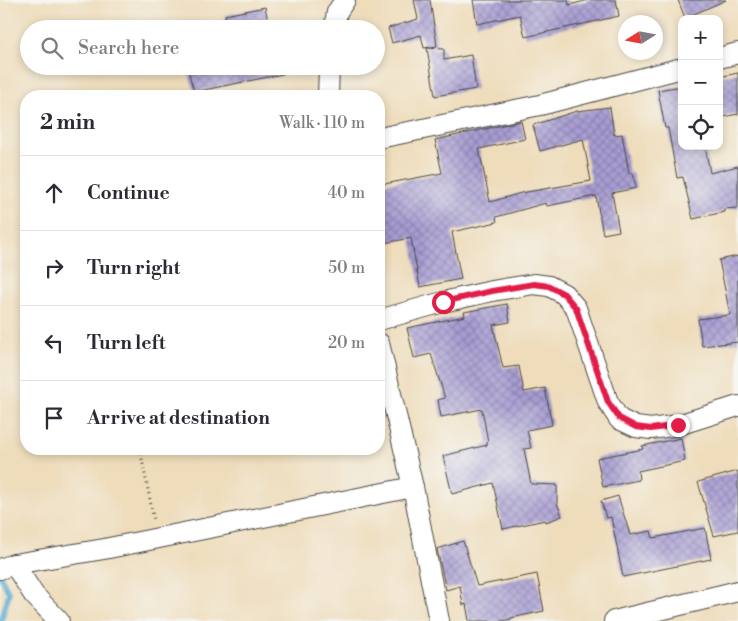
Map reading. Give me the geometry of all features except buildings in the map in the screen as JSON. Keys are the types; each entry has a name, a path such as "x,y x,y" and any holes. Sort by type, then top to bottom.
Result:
{"street":[{"path":"336,20 337,12 345,0"},
{"path":"723,57 738,52"},
{"path":"385,137 540,105 678,69"},
{"path":"328,90 329,75"},
{"path":"385,318 492,291 534,284 549,286 564,294 576,308 608,402 619,418 636,427 651,429 678,425 738,406"},
{"path":"385,369 413,487 439,621"},
{"path":"7,567 413,487"},
{"path":"7,567 59,621"},
{"path":"614,621 738,591"}],"path":[{"path":"141,455 157,538"}],"waterway":[{"path":"0,575 9,593 1,621"}],"route":[{"path":"443,302 534,284 549,286 564,294 576,308 608,402 619,418 636,427 651,429 678,425"}]}
